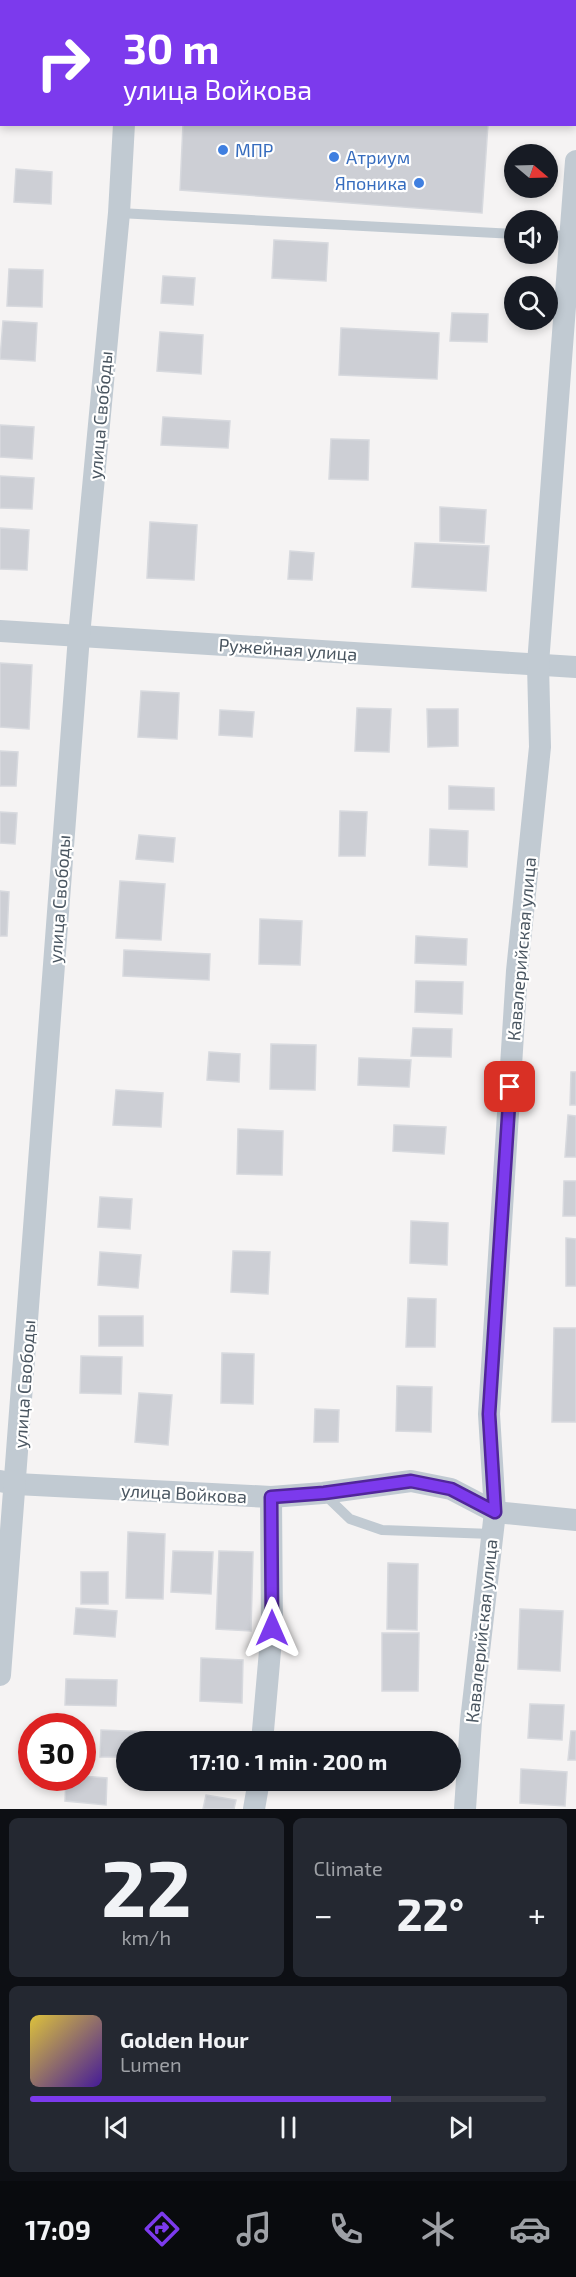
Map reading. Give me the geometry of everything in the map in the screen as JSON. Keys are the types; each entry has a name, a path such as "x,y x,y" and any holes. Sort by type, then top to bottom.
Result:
{"street":[{"name":"улица Свободы","path":"0,1675 8,1483 79,636 119,213 124,126"},
{"name":"Кавалерийская улица","path":"465,1809 471,1721 493,1523 489,1414 517,971 540,747 538,664 576,161"},
{"name":"Ружейная улица","path":"0,631 576,667"},
{"name":"улица Войкова","path":"8,1483 271,1497 324,1493 411,1481 451,1489 493,1523 576,1520"},
{"path":"263,1731 272,1628 271,1497"},
{"path":"254,1809 257,1791"}],"lane":[{"path":"119,213 504,233"},
{"path":"558,235 571,236"},
{"path":"324,1493 350,1519 382,1530 493,1523"}],"building":[{"name":"Атриум","path":"183,126 488,126 482,213 180,190"},
{"path":"16,169 52,172 51,204 14,202"},
{"path":"274,240 328,243 326,281 272,278"},
{"path":"9,269 43,270 42,307 7,306"},
{"path":"163,276 195,278 193,305 161,303"},
{"path":"452,313 488,314 487,342 450,341"},
{"path":"3,321 37,323 35,361 0,359"},
{"path":"341,328 439,333 437,379 339,375"},
{"path":"160,332 203,335 201,374 157,371"},
{"path":"163,417 230,421 228,448 161,445"},
{"path":"0,425 34,427 32,459 0,457"},
{"path":"331,439 369,440 368,480 329,479"},
{"path":"0,476 34,478 32,509 0,508"},
{"path":"440,507 486,510 484,543 440,541"},
{"path":"150,522 197,525 194,580 147,578"},
{"path":"0,528 29,530 27,570 0,569"},
{"path":"415,543 489,546 486,591 412,587"},
{"path":"290,551 314,553 312,580 288,579"},
{"path":"0,663 32,665 29,729 0,727"},
{"path":"141,691 179,693 177,739 138,737"},
{"path":"357,708 391,709 389,752 355,751"},
{"path":"427,709 458,709 458,746 428,747"},
{"path":"220,710 254,712 252,737 219,735"},
{"path":"0,751 18,752 16,786 0,786"},
{"path":"449,786 494,788 494,810 449,809"},
{"path":"340,811 367,812 365,856 339,856"},
{"path":"0,812 17,813 15,844 0,843"},
{"path":"430,829 468,831 467,867 429,865"},
{"path":"139,835 175,838 173,862 136,859"},
{"path":"120,881 165,884 161,940 116,938"},
{"path":"0,891 9,892 7,936 0,936"},
{"path":"260,919 302,921 300,965 259,964"},
{"path":"416,936 467,939 466,965 415,963"},
{"path":"124,950 210,954 209,980 123,976"},
{"path":"416,981 463,982 462,1014 415,1012"},
{"path":"413,1028 452,1029 451,1057 411,1056"},
{"path":"271,1044 316,1045 315,1090 270,1089"},
{"path":"209,1052 240,1054 239,1082 207,1080"},
{"path":"359,1058 411,1060 409,1087 358,1085"},
{"path":"571,1072 576,1072 576,1105 570,1105"},
{"path":"116,1090 163,1093 161,1127 113,1125"},
{"path":"568,1115 576,1116 576,1157 565,1157"},
{"path":"394,1125 446,1127 444,1154 393,1151"},
{"path":"238,1129 283,1131 282,1175 237,1174"},
{"path":"564,1181 576,1181 576,1216 563,1216"},
{"path":"100,1197 132,1199 130,1229 98,1227"},
{"path":"411,1221 448,1223 447,1265 410,1263"},
{"path":"566,1238 576,1239 576,1286 566,1286"},
{"path":"233,1251 270,1252 268,1294 231,1292"},
{"path":"100,1252 141,1255 138,1288 98,1285"},
{"path":"408,1298 436,1299 435,1347 406,1347"},
{"path":"99,1316 143,1316 143,1346 99,1346"},
{"path":"554,1328 576,1328 576,1422 552,1422"},
{"path":"222,1353 254,1354 253,1404 221,1403"},
{"path":"81,1356 122,1357 121,1394 80,1393"},
{"path":"397,1386 432,1387 431,1432 396,1431"},
{"path":"139,1393 172,1395 168,1445 135,1442"},
{"path":"315,1409 339,1410 338,1442 314,1442"},
{"path":"128,1532 165,1534 163,1599 126,1598"},
{"path":"173,1551 213,1552 211,1594 171,1592"},
{"path":"219,1551 253,1552 251,1631 216,1629"},
{"path":"388,1563 418,1564 417,1630 387,1629"},
{"path":"81,1572 108,1572 108,1604 81,1604"},
{"path":"76,1608 117,1611 115,1637 74,1634"},
{"path":"520,1609 563,1611 560,1671 518,1669"},
{"path":"382,1633 419,1633 418,1691 382,1691"},
{"path":"201,1658 243,1660 242,1703 200,1701"},
{"path":"66,1679 117,1680 116,1706 65,1705"},
{"path":"530,1704 564,1705 562,1740 528,1738"},
{"path":"101,1730 126,1731 116,1731 116,1757 100,1757"},
{"path":"571,1731 576,1731 576,1760 568,1760"},
{"path":"521,1769 567,1772 565,1806 520,1803"},
{"path":"96,1777 107,1778 106,1805 65,1801 65,1791 96,1791"},
{"path":"206,1795 236,1800 234,1809 203,1809"}],"place":[{"name":"МПР","path":"223,150"},
{"name":"Атриум","path":"334,157"},
{"name":"Японика","path":"419,183"}],"route":[{"path":"272,1628 271,1497 324,1493 411,1481 451,1489 495,1512 489,1414 510,1087"}]}
